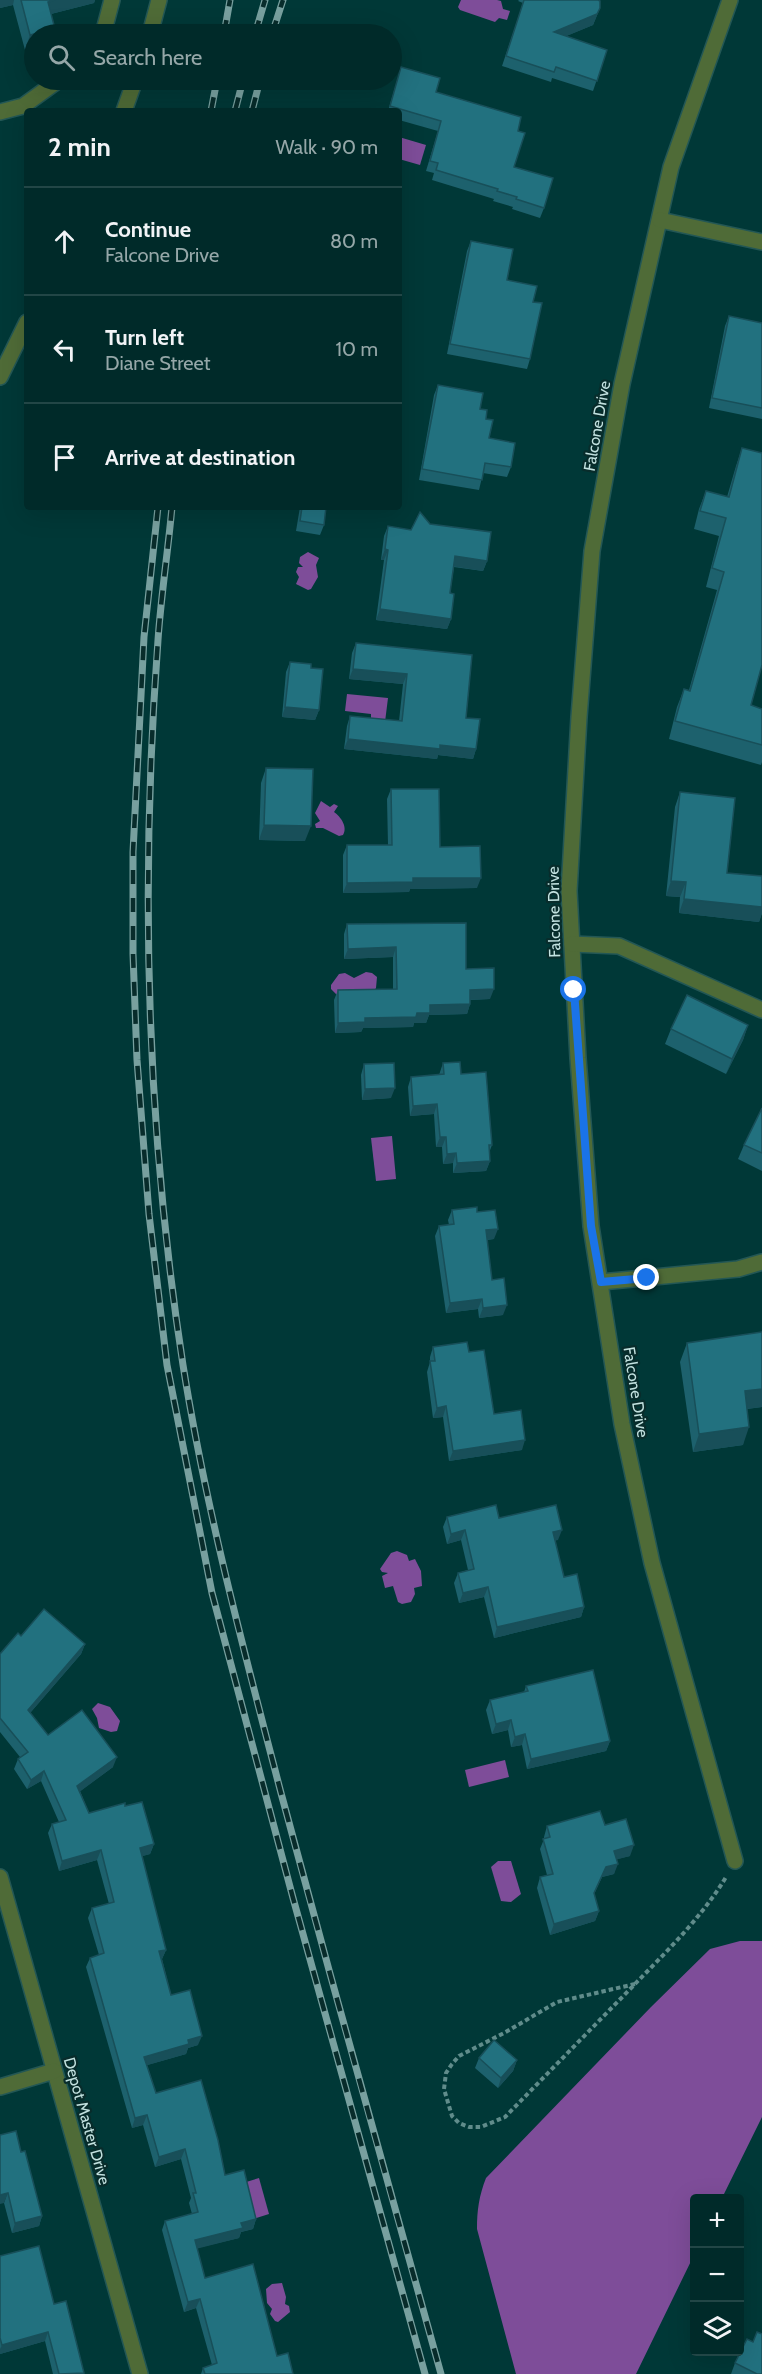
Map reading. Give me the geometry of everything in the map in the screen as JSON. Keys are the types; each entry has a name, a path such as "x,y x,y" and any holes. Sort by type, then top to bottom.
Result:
{"street":[{"path":"106,24 112,0"},
{"path":"153,24 159,0"},
{"name":"Falcone Drive","path":"730,0 671,167 622,384 592,551 569,891 591,1226 622,1424 652,1563 735,1861"},
{"path":"0,112 23,106 45,90"},
{"path":"125,108 131,90"},
{"path":"660,220 762,242"},
{"path":"0,377 24,328"},
{"path":"572,944 619,946 762,1010"},
{"path":"601,1282 738,1269 762,1262"},
{"name":"Depot Master Drive","path":"0,1877 140,2374"},
{"path":"0,2087 54,2071"}],"path":[{"path":"635,1984 557,2002 459,2056 446,2073 444,2089 452,2116 459,2123 469,2127 481,2127 505,2116 635,1984 713,1899 735,1861"}],"shaded area":[{"path":"461,0 497,0 501,1 503,9 510,11 507,20 499,18 495,22 460,10 458,7"},
{"path":"402,138 426,145 420,165 402,160"},
{"path":"308,552 319,558 316,565 318,577 308,590 296,584 299,577 296,572 298,567 303,567 299,563 300,557"},
{"path":"347,694 388,698 385,722 371,720 371,714 345,711"},
{"path":"321,801 330,807 334,804 338,806 334,812 343,822 345,829 343,835 339,836 323,828 316,828 315,824 320,821 315,813"},
{"path":"366,972 377,977 376,988 373,992 337,995 331,989 331,985 339,974 345,973 354,978"},
{"path":"392,1136 396,1179 376,1181 371,1138"},
{"path":"397,1551 407,1555 409,1561 415,1559 421,1571 422,1586 414,1588 415,1594 411,1602 402,1604 398,1602 393,1586 385,1588 382,1576 388,1573 380,1569 391,1553"},
{"path":"98,1703 110,1707 120,1721 117,1731 111,1732 99,1728 92,1709"},
{"path":"505,1760 509,1777 469,1787 465,1770"},
{"path":"498,1861 511,1861 521,1894 511,1902 501,1901 491,1867"},
{"path":"740,1941 762,1941 762,2117 724,2194 690,2194 690,2263 636,2374 516,2374 477,2229 479,2203 486,2178 710,1949"},
{"path":"259,2178 269,2214 253,2219 243,2183"},
{"path":"282,2283 286,2297 285,2304 289,2306 290,2312 278,2322 270,2314 272,2309 267,2303 266,2289 272,2284"}],"building":[{"path":"21,0 55,0 48,2 54,24 27,24"},
{"path":"524,0 600,1 597,14 554,32 607,50 597,81 556,67 554,72 506,56"},
{"path":"402,67 440,78 436,92 521,117 518,131 525,133 514,167 553,178 544,208 516,199 517,197 497,191 498,189 436,170 438,163 430,161 441,121 390,106 395,90 402,90"},
{"path":"471,241 513,249 507,280 537,286 533,302 542,303 530,359 450,344"},
{"path":"729,316 762,323 762,408 712,398"},
{"path":"438,385 483,393 480,409 487,410 486,419 493,420 489,438 515,443 511,467 485,463 482,480 422,469"},
{"path":"742,448 762,453 762,665 751,705 762,709 762,745 675,721 684,689 690,691 724,572 712,568 726,518 700,511 706,491 729,497"},
{"path":"302,510 326,510 324,525 300,521"},
{"path":"420,512 430,524 491,532 487,561 455,556 450,593 454,594 451,619 380,609 388,550 385,549 388,526 411,530"},
{"path":"356,643 472,655 466,718 480,719 476,749 440,745 440,749 348,739 350,716 402,721 407,674 353,669"},
{"path":"290,662 311,664 311,668 323,669 319,710 285,707"},
{"path":"266,768 313,769 311,826 264,825"},
{"path":"391,789 439,789 440,847 480,846 481,878 413,878 413,882 347,883 347,845 392,845"},
{"path":"680,792 735,798 727,873 762,876 762,907 684,899 686,882 671,881"},
{"path":"466,923 466,969 494,968 494,989 470,990 470,1004 430,1005 430,1013 417,1013 416,1017 365,1018 365,1022 338,1023 338,990 397,989 396,947 348,949 347,924"},
{"path":"687,995 748,1025 732,1059 671,1029"},
{"path":"460,1062 461,1074 486,1072 492,1145 489,1145 490,1161 457,1163 456,1153 447,1154 446,1137 440,1137 437,1104 413,1106 411,1077 444,1074 443,1063"},
{"path":"394,1063 395,1088 365,1089 364,1064"},
{"path":"762,1108 762,1153 744,1145"},
{"path":"477,1207 477,1212 495,1210 498,1229 486,1230 492,1280 504,1278 507,1305 483,1308 482,1299 450,1303 439,1226 454,1224 452,1210"},
{"path":"762,1332 762,1389 745,1391 749,1427 699,1434 687,1343"},
{"path":"467,1342 469,1352 484,1350 494,1414 521,1410 525,1440 453,1451 446,1406 437,1408 430,1361 435,1361 433,1347"},
{"path":"496,1505 499,1518 556,1505 562,1530 553,1532 564,1577 577,1574 584,1607 497,1627 488,1587 463,1593 458,1573 474,1569 465,1530 451,1534 447,1517"},
{"path":"44,1609 85,1644 28,1710 48,1735 82,1710 117,1757 77,1786 89,1813 125,1803 125,1806 142,1802 154,1844 140,1848 166,1950 159,1951 171,1995 190,1990 202,2036 188,2040 189,2044 144,2057 156,2093 201,2080 225,2175 244,2170 256,2219 241,2223 243,2228 195,2240 205,2278 253,2264 277,2356 288,2353 293,2374 205,2374 203,2368 217,2363 200,2299 188,2302 165,2221 198,2212 193,2193 196,2193 185,2149 159,2157 147,2115 135,2118 90,1958 104,1953 92,1908 114,1902 101,1850 62,1861 52,1824 66,1820 44,1771 31,1780 18,1759 28,1752 0,1718 0,1654 18,1633 21,1636"},
{"path":"593,1670 610,1741 531,1759 525,1734 515,1737 511,1720 496,1724 490,1700 528,1691 526,1686"},
{"path":"600,1811 605,1825 626,1819 634,1845 614,1851 618,1864 606,1867 594,1893 599,1911 554,1924 540,1877 553,1874 543,1839 550,1837 547,1826"},
{"path":"494,2040 517,2060 501,2078 479,2058"},
{"path":"16,2131 21,2152 25,2151 42,2216 15,2223 8,2193 0,2195 0,2135"},
{"path":"39,2246 54,2304 66,2301 84,2373 59,2374 48,2332 2,2345 0,2338 0,2256"},
{"path":"757,2332 762,2334 762,2374 757,2374 735,2363 738,2356 744,2356 744,2345 747,2339 753,2342"}],"railway":[{"path":"226,24 230,0"},
{"path":"258,24 265,0"},
{"path":"275,24 283,0"},
{"path":"212,108 215,90"},
{"path":"236,108 240,90"},
{"path":"253,108 257,90"},
{"path":"158,510 144,637 133,852 133,954 137,1060 149,1214 167,1365 212,1593 293,1898 425,2374"},
{"path":"172,510 159,623 152,731 148,912 154,1094 161,1184 183,1365 214,1527 253,1687 441,2374"}],"route":[{"path":"574,990 591,1226 601,1282 647,1278"}]}
